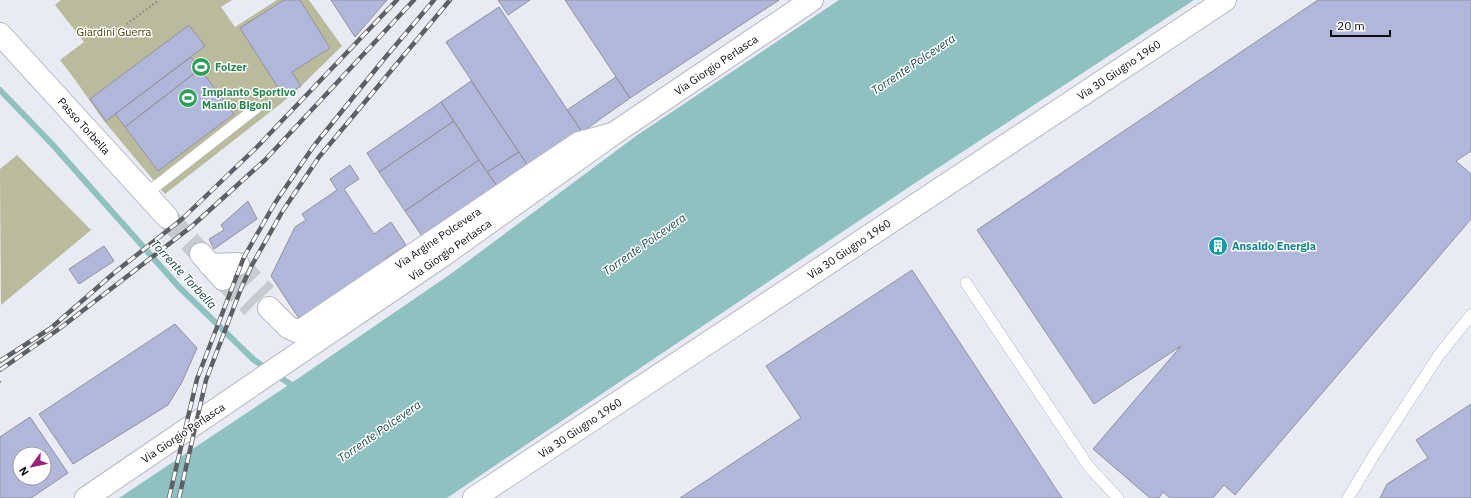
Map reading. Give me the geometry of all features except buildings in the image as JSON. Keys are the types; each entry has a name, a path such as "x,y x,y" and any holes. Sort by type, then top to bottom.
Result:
{"main road":[{"name":"Via Giorgio Perlasca","path":"86,498 442,256 613,134 812,0"},
{"name":"Via 30 Giugno 1960","path":"474,498 1225,0"},
{"name":"Passo Torbella","path":"0,34 167,217"},
{"name":"Via Argine Polcevera","path":"262,303 288,326 296,331 303,330 579,143 613,134"},
{"path":"211,266 238,264"}],"lane":[{"path":"146,194 256,108"},
{"path":"966,283 1089,467 1118,498"},
{"path":"1348,498 1377,450 1439,355 1471,315"}],"path":[{"path":"127,24 159,0"}],"green space":[{"name":"Impianto Sportivo Manlio Bigoni","path":"61,0 232,0 221,7 235,27 277,0 309,0 342,46 283,102 165,194 104,121 60,60 84,42 55,5"},
{"path":"17,155 91,230 1,305 0,169"}],"water":[{"name":"Torrente Polcevera","path":"839,0 1194,0 915,183 447,498 119,498 290,384 452,273 636,136"}],"waterway":[{"name":"Torrente Torbella","path":"0,90 52,144 179,287 254,360 290,384 298,387"}],"tunnel":[{"path":"167,217 201,254"},
{"path":"238,264 266,294"},
{"path":"223,279 252,307"}],"railway":[{"path":"0,361 51,328 114,273 182,219 257,147 397,0"},
{"path":"0,370 59,329 191,227 265,160 414,0"},
{"path":"169,498 197,379 244,257 275,203 313,147 434,0"},
{"path":"179,498 206,380 242,286 252,265 282,212 319,157 450,0"}],"place":[{"name":"Folzer","path":"201,67"},
{"name":"Impianto Sportivo Manlio Bigoni","path":"188,98"},
{"name":"Ansaldo Energia","path":"1218,246"}],"park label":[{"name":"Giardini Guerra","path":"114,32"}]}
